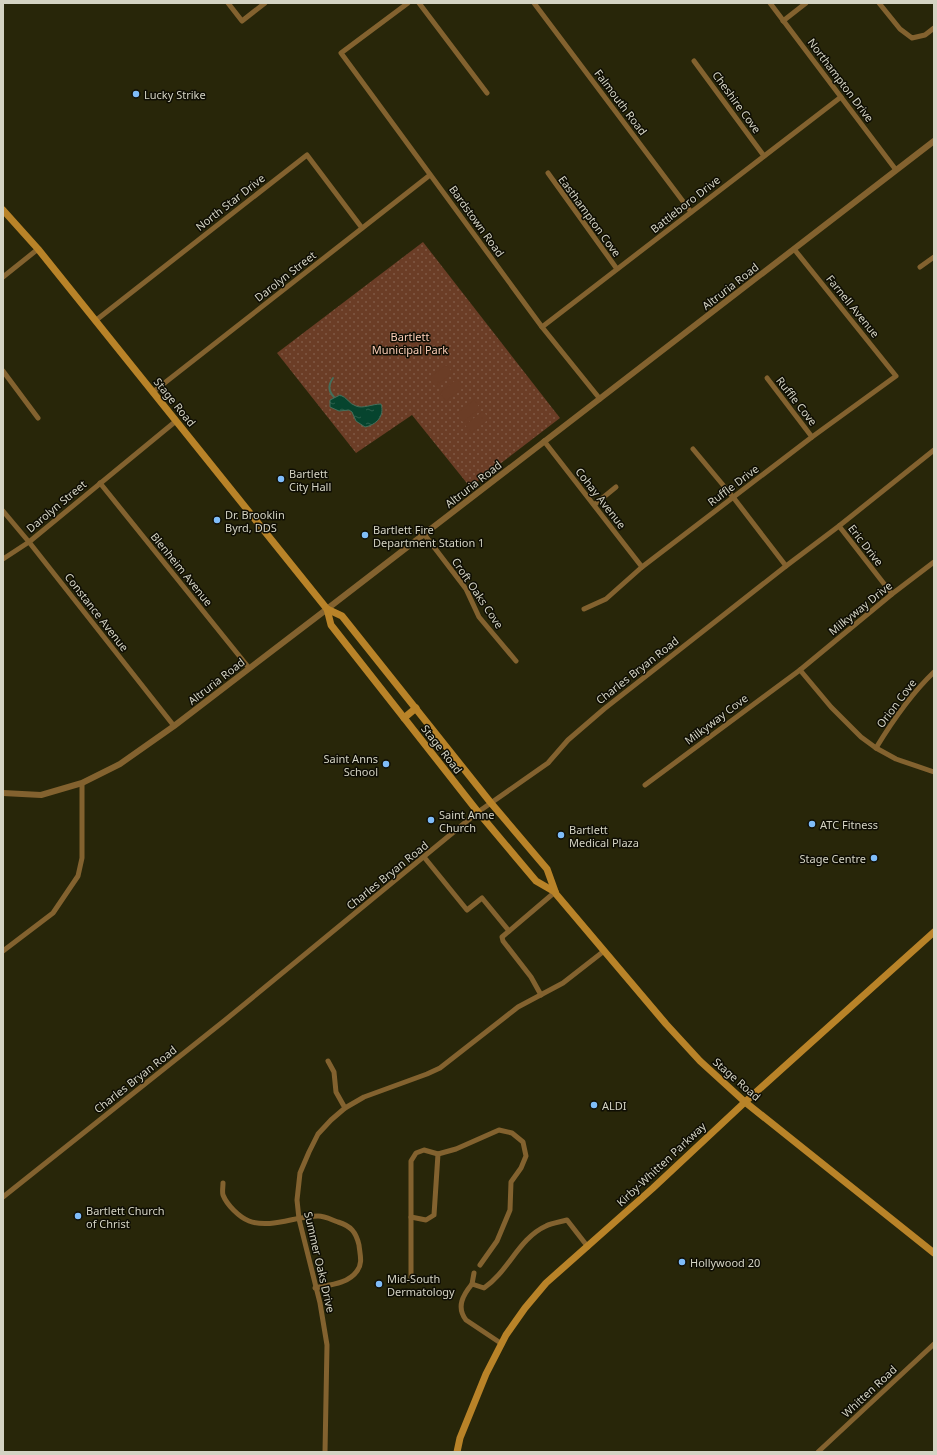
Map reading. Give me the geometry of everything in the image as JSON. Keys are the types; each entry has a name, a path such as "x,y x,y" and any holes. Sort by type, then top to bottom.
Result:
{"main road":[{"name":"Stage Road","path":"3,210 38,249 327,609 331,626 478,812 536,881 555,892 651,1008 687,1047 745,1102 934,1254"},
{"name":"Stage Road","path":"327,609 342,616 491,803 547,869 555,892"},
{"path":"404,718 416,708"},
{"name":"Kirby-Whitten Parkway","path":"457,1452 460,1438 486,1374 502,1344 525,1308 546,1283 588,1247 745,1102 934,932"}],"street":[{"path":"228,3 242,21 265,3"},
{"name":"Bardstown Road","path":"408,3 341,52 542,327 600,399"},
{"path":"419,3 488,93"},
{"name":"Falmouth Road","path":"534,3 691,212"},
{"name":"Northampton Drive","path":"770,3 896,170"},
{"path":"783,21 806,3"},
{"path":"880,3 900,29 912,38 925,35 934,28"},
{"name":"Cheshire Cove","path":"694,61 764,156"},
{"name":"Battleboro Drive","path":"542,327 841,97"},
{"name":"Altruria Road","path":"3,793 41,795 82,783 120,764 174,726 327,609 934,141"},
{"name":"North Star Drive","path":"95,321 307,155 362,228"},
{"name":"Easthampton Cove","path":"548,174 617,269"},
{"name":"Darolyn Street","path":"153,392 430,175"},
{"path":"3,277 38,249"},
{"name":"Farnell Avenue","path":"794,249 896,376"},
{"path":"920,267 934,257"},
{"path":"3,371 38,418"},
{"name":"Ruffle Drive","path":"584,609 606,599 642,567 812,437 896,376"},
{"name":"Ruffle Cove","path":"767,378 812,437"},
{"name":"Darolyn Street","path":"3,559 29,542 176,421"},
{"name":"Cohay Avenue","path":"544,442 642,567"},
{"path":"693,449 786,566"},
{"name":"Charles Bryan Road","path":"3,1197 220,1025 478,812 548,763 568,740 604,709 934,450"},
{"name":"Blenheim Avenue","path":"100,483 248,668"},
{"path":"594,505 616,487"},
{"name":"Constance Avenue","path":"3,511 174,726"},
{"name":"Eric Drive","path":"839,526 892,594"},
{"name":"Croft Oaks Cove","path":"424,534 466,589 479,617 516,662"},
{"name":"Milkyway Drive","path":"800,670 892,594 934,562"},
{"path":"800,670 831,707 861,737 876,748 896,758 934,772"},
{"name":"Milkyway Cove","path":"644,785 800,670"},
{"name":"Orion Cove","path":"876,748 896,715 918,687 934,672"},
{"path":"3,951 53,913 78,876 82,858 82,783"},
{"path":"424,857 467,910 482,898 509,931"},
{"path":"541,995 531,977 503,941 502,937 555,892"},
{"name":"Summer Oaks Drive","path":"325,1452 326,1345 321,1310 299,1218 297,1200 298,1185 304,1162 318,1134 345,1108 364,1097 440,1068 518,1006 569,979 604,951"},
{"path":"328,1061 334,1072 336,1092 345,1108"},
{"path":"411,1281 411,1161 416,1153 424,1150 438,1154 456,1149 499,1130 512,1133 523,1142 526,1156 521,1168 511,1182 510,1210 497,1241 480,1265"},
{"path":"411,1217 426,1220 434,1215 438,1154"},
{"path":"223,1183 223,1195 229,1204 242,1217 249,1221 263,1223 322,1216 346,1224 353,1230 357,1237 361,1259 361,1264 356,1272 353,1276 345,1280 315,1288"},
{"path":"472,1284 484,1288 493,1282 528,1238 545,1226 567,1220 588,1247"},
{"path":"474,1273 472,1284 464,1293 460,1307 461,1314 466,1320 502,1344"},
{"name":"Whitten Road","path":"818,1452 934,1344"}],"green space":[{"name":"Bartlett Municipal Park","path":"423,242 560,418 470,487 412,415 356,453 277,353"},
{"path":"446,365 453,373 435,386 429,378"},
{"path":"457,379 464,387 446,401 440,393"},
{"path":"474,400 480,408 463,422 456,414"},
{"path":"483,411 489,419 471,433 465,425"}],"water":[{"path":"340,395 352,404 359,407 381,404 381,416 376,422 365,427 356,421 352,412 349,410 339,411 330,407 330,400"}],"waterway":[{"path":"333,378 329,388 334,397"}],"place":[{"name":"Lucky Strike","path":"136,94"},
{"name":"Bartlett City Hall","path":"281,479"},
{"name":"Dr. Brooklin Byrd, DDS","path":"217,520"},
{"name":"Bartlett Fire Department Station 1","path":"365,535"},
{"name":"Saint Anns School","path":"386,764"},
{"name":"Saint Anne Church","path":"431,820"},
{"name":"ATC Fitness","path":"812,824"},
{"name":"Bartlett Medical Plaza","path":"561,835"},
{"name":"Stage Centre","path":"874,858"},
{"name":"ALDI","path":"594,1105"},
{"name":"Bartlett Church of Christ","path":"78,1216"},
{"name":"Hollywood 20","path":"682,1262"},
{"name":"Mid-South Dermatology","path":"379,1284"}]}
